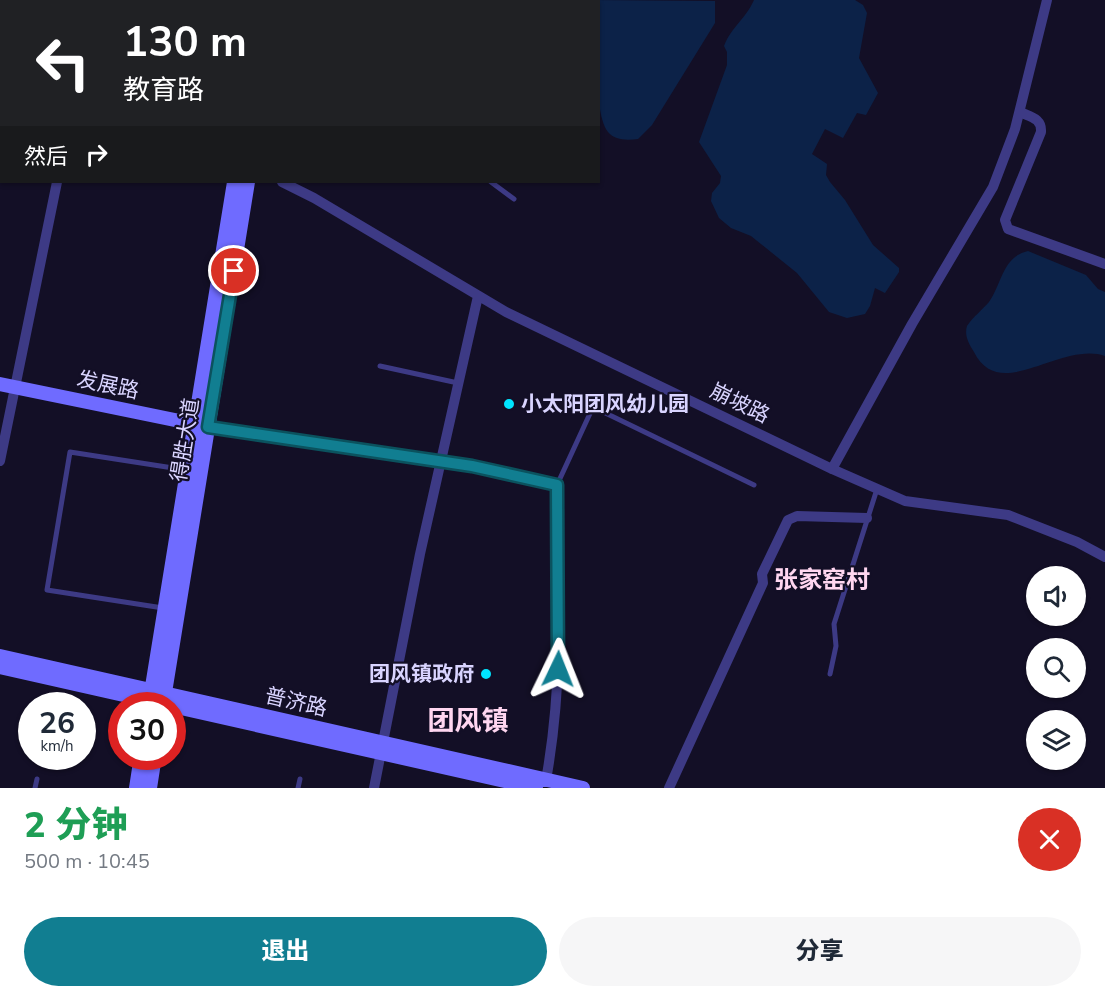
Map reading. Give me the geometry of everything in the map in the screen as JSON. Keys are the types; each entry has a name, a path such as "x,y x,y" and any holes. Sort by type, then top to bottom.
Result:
{"main road":[{"name":"得胜大道","path":"162,692 202,426 234,183"},
{"name":"得胜大道","path":"161,692 165,608 187,470 202,426 248,183"},
{"name":"发展路","path":"0,384 202,426"},
{"name":"普济路","path":"0,656 129,692"},
{"name":"普济路","path":"0,667 118,692"},
{"name":"普济路","path":"186,706 541,784 583,788"},
{"path":"136,788 139,770"},
{"path":"150,788 153,770"}],"street":[{"path":"832,469 912,324 993,187 1020,112 1047,0"},
{"path":"1020,112 1038,120 1041,132 1005,220 1005,225 1008,229 1105,264"},
{"path":"0,461 57,183"},
{"name":"崩坡路","path":"284,183 314,198 478,296 832,469 914,502 1008,515 1077,542 1105,557"},
{"path":"374,788 441,462 478,296"},
{"path":"202,426 441,462 557,485 559,630 556,728 541,784"},
{"path":"669,788 763,583 762,574 788,520 797,516 867,518"}],"lane":[{"path":"493,183 514,199"},
{"path":"380,366 459,383"},
{"path":"557,485 594,407 754,485"},
{"path":"165,608 47,590 70,452 187,470"},
{"path":"830,674 836,646 834,624 877,489"},
{"path":"36,788 37,779"},
{"path":"298,788 300,779"}],"water":[{"path":"600,0 715,1 715,23 652,125 638,139 626,140 611,135 603,122 600,107"},
{"path":"754,0 855,0 863,5 867,13 859,58 878,93 866,115 857,113 843,138 825,129 812,154 827,164 826,175 845,200 873,245 899,268 899,272 885,293 875,288 865,314 847,318 829,312 797,273 751,236 731,228 719,218 711,201 712,193 720,183 721,176 699,142 727,65 727,52 724,46"},
{"path":"1028,251 1086,275 1098,289 1105,292 1105,356 1088,354 1069,356 1015,372 999,372 985,366 974,352 967,337 967,326 989,302 1008,265 1019,254"}],"place":[{"name":"小太阳团风幼儿园","path":"509,404"},
{"name":"团风镇政府","path":"486,674"}],"district":[{"name":"张家窑村","path":"822,580"},
{"name":"团风镇","path":"468,721"}],"route":[{"path":"234,271 208,427 472,466 557,485 558,669"}]}
